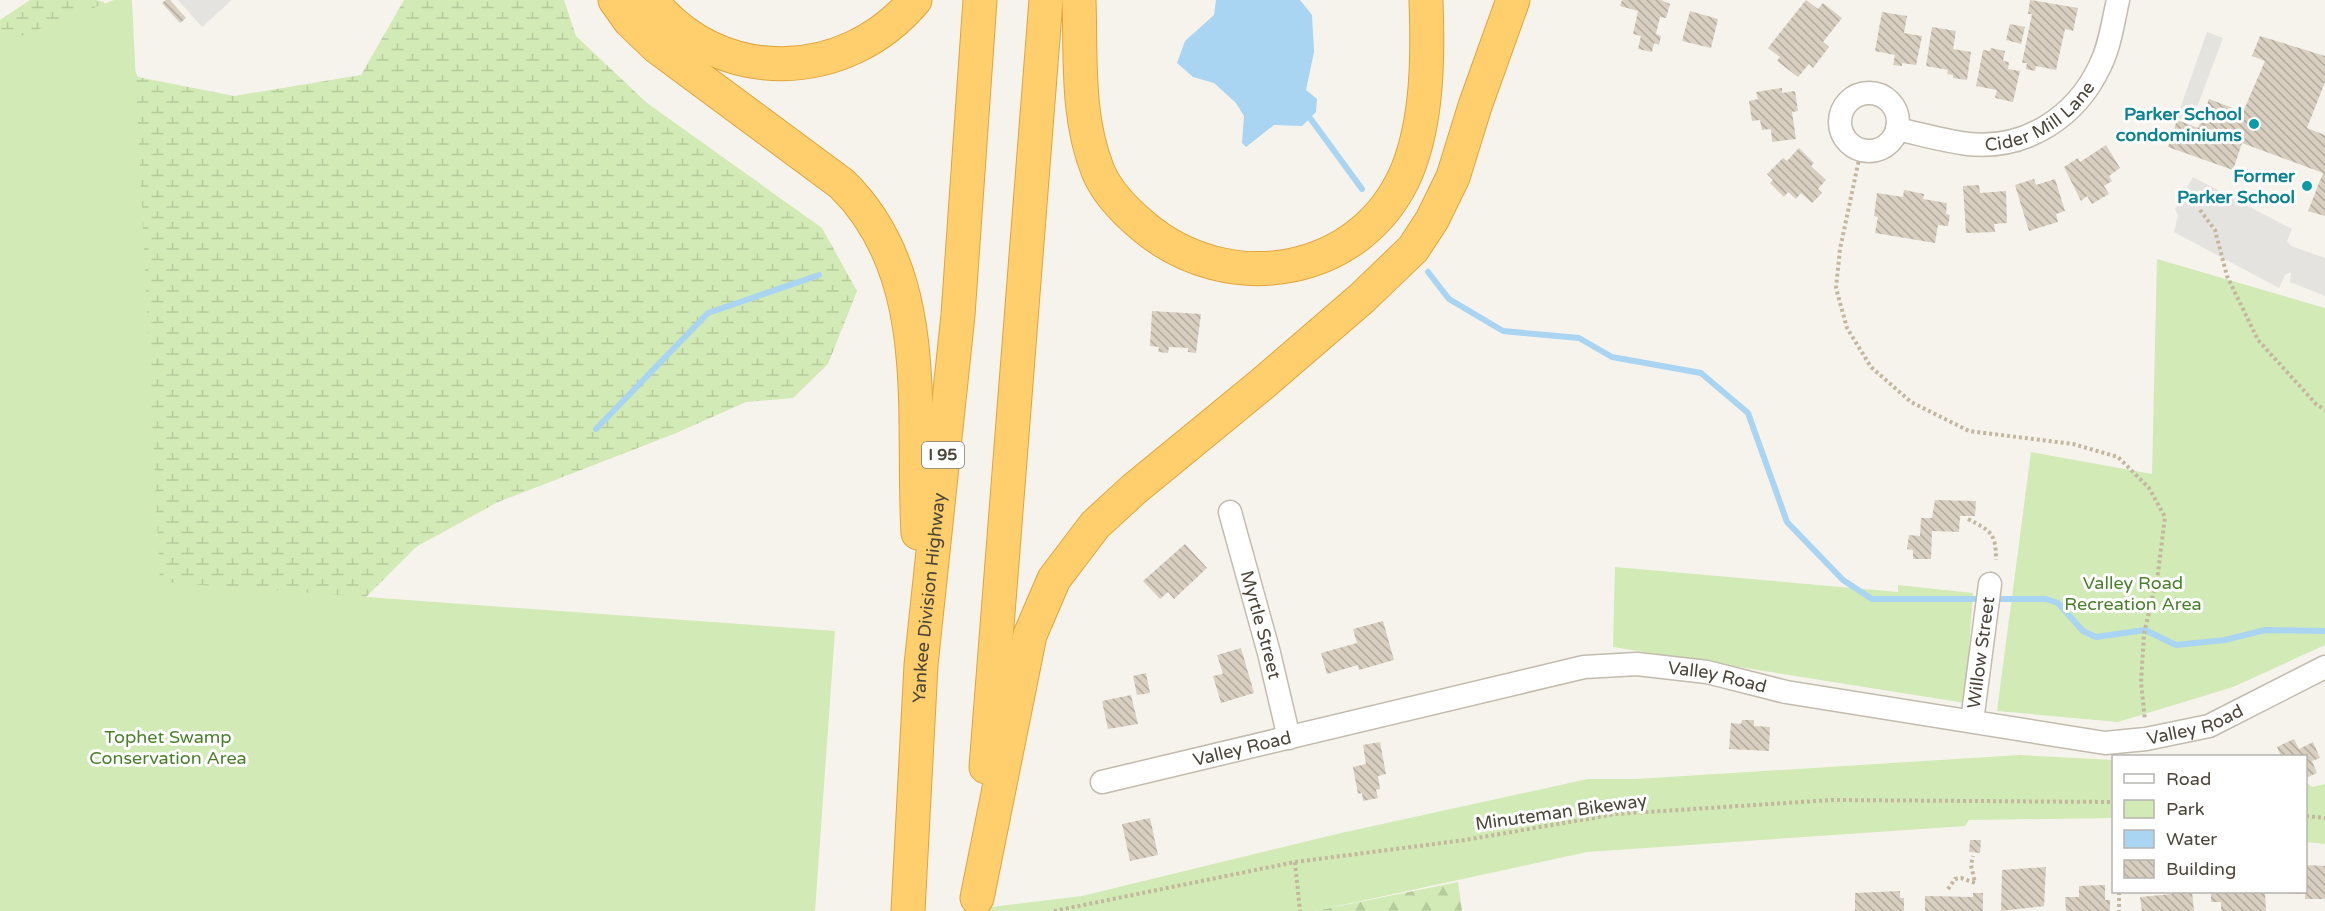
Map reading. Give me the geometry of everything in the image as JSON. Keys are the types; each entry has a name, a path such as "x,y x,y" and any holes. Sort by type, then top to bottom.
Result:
{"highway":[{"path":"615,0 630,21 657,47 842,184 870,216 890,251 903,286 912,343 924,637"},
{"path":"651,0 672,22 712,48 751,61 786,64 823,60 853,50 880,33 915,0"},
{"name":"Yankee Division Highway","path":"908,911 924,637 958,315 980,0"},
{"path":"977,904 1046,0"},
{"path":"1079,0 1082,122 1098,172 1121,208 1155,236 1182,253 1208,263 1253,270 1274,269 1322,255 1369,226 1389,200 1406,172 1417,136 1426,63 1426,0"},
{"path":"977,904 1030,635 1054,579 1095,525 1133,490 1261,385 1362,298 1413,249 1432,220 1453,177 1474,106 1513,0"}],"street":[{"name":"Cider Mill Lane","path":"1897,129 1951,142 1987,145 2024,138 2047,127 2071,109 2096,74 2108,46 2118,0"},
{"path":"1870,93 1887,100 1897,116 1897,129 1891,141 1880,148 1860,150 1845,139 1840,127 1843,109 1852,99 1870,93"},
{"name":"Myrtle Street","path":"1230,512 1269,653 1289,738"},
{"name":"Willow Street","path":"1972,722 1990,584"},
{"name":"Valley Road","path":"1102,782 1584,667 1637,664 1707,672 1779,691 2105,743 2146,739 2209,726 2325,667"}],"path":[{"path":"1860,150 1844,230 1836,288 1847,328 1871,367 1911,402 1969,431 2073,444 2118,458 2149,488 2165,517 2158,573 2144,634 2141,682 2146,739"},
{"path":"2200,210 2215,230 2227,276 2258,340 2316,404 2325,410"},
{"path":"1968,519 1992,534 1996,542 1996,560"},
{"name":"Minuteman Bikeway","path":"1054,911 1295,862 1465,840 1616,814 1832,800 2112,802"},
{"path":"2307,816 2325,818"},
{"path":"1948,889 1955,879 1961,878 1975,883 1971,865 1973,856"},
{"path":"1295,862 1300,911"},
{"path":"2119,893 2119,911"}],"green space":[{"path":"30,0 104,2 138,77 234,96 361,75 404,0 564,0 576,36 647,103 822,228 857,291 828,364 793,398 746,402 674,434 498,502 416,547 363,600 0,911 0,20"},
{"name":"Tophet Swamp Conservation Area","path":"114,0 132,0 160,582 835,631 815,911 0,911 0,44"},
{"name":"Valley Road Recreation Area","path":"2157,259 2325,308 2325,645 2233,687 2118,722 1997,711 2031,452 2152,474"},
{"path":"1615,567 1898,592 1898,585 1973,593 1965,703 1613,647"},
{"path":"2020,755 2112,760 2112,818 1969,820 1965,826 1587,852 1315,911 958,911 1082,896 1341,833 1588,779 1636,779"},
{"path":"2307,783 2312,787 2325,784 2325,844 2307,842"},
{"path":"1458,882 1462,911 1315,911"}],"shaded area":[{"path":"178,0 232,0 202,27"},
{"path":"2207,32 2223,38 2191,123 2177,117"},
{"path":"2193,177 2292,229 2287,241 2291,246 2325,258 2325,296 2290,282 2291,272 2285,275 2279,288 2174,232 2178,215 2175,209"}],"water":[{"path":"1216,0 1300,0 1312,15 1314,52 1306,90 1317,99 1316,112 1302,126 1274,125 1246,147 1242,143 1244,116 1236,103 1214,83 1193,77 1177,63 1185,41 1214,15"}],"building":[{"path":"170,0 186,18 180,23 162,3"},
{"path":"1622,0 1661,0 1670,4 1666,18 1660,17 1656,34 1661,36 1659,45 1654,43 1652,52 1638,49 1641,36 1633,34 1638,11 1620,6"},
{"path":"1806,0 1818,9 1823,3 1842,18 1823,42 1829,47 1813,68 1809,64 1798,77 1777,61 1780,57 1768,48"},
{"path":"2030,0 2078,8 2073,31 2065,29 2056,70 2036,66 2035,71 2026,69 2027,63 2022,63 2032,14 2028,14"},
{"path":"1690,11 1718,19 1711,48 1682,41"},
{"path":"1882,12 1907,16 1904,33 1922,36 1916,65 1902,63 1902,66 1893,65 1895,55 1875,51"},
{"path":"2010,24 2025,27 2021,44 2006,40"},
{"path":"1932,27 1956,31 1953,49 1971,52 1967,80 1953,78 1953,75 1947,74 1948,70 1926,66"},
{"name":"Parker School condominiums","path":"2260,36 2325,56 2325,82 2307,128 2325,135 2325,216 2308,211 2323,173 2242,143 2233,170 2168,147 2177,120 2198,128 2209,99 2243,112 2265,61 2252,56"},
{"path":"1991,48 2005,51 2003,61 2009,62 2008,69 2020,71 2013,102 1995,98 1997,90 1976,86 1983,50 1990,51"},
{"path":"1782,88 1782,93 1795,91 1798,111 1792,112 1796,139 1772,142 1771,129 1762,130 1760,120 1752,121 1749,101 1758,99 1756,92"},
{"path":"2106,145 2120,168 2109,176 2112,181 2104,186 2109,194 2092,204 2087,196 2081,201 2064,167 2078,158 2080,162"},
{"path":"1799,148 1814,163 1811,166 1826,180 1818,189 1822,193 1812,203 1801,193 1796,199 1788,192 1784,197 1770,183 1773,180 1767,174 1783,158 1787,161"},
{"path":"2034,179 2036,185 2055,179 2065,211 2056,214 2058,222 2029,231 2015,185"},
{"path":"1979,185 1980,193 2006,191 2007,223 1994,224 1995,232 1966,233 1963,186"},
{"path":"1904,190 1924,194 1923,199 1947,203 1946,214 1950,215 1948,226 1938,225 1935,243 1875,233 1878,217 1874,216 1877,193 1903,197"},
{"path":"1152,311 1201,314 1196,353 1188,352 1188,348 1169,347 1168,353 1158,352 1159,347 1150,346"},
{"path":"1935,500 1976,501 1975,516 1960,516 1959,532 1932,531 1931,559 1913,559 1913,550 1907,549 1909,535 1920,536 1921,518 1932,518"},
{"path":"1185,544 1207,568 1174,599 1168,592 1160,599 1143,581"},
{"path":"1383,621 1394,660 1359,670 1358,665 1327,674 1321,653 1357,643 1353,629"},
{"path":"1241,648 1254,693 1221,703 1213,676 1223,674 1217,655"},
{"path":"1146,673 1150,693 1137,695 1133,676"},
{"path":"1131,695 1138,724 1108,729 1102,701"},
{"path":"1742,720 1754,720 1754,726 1770,727 1769,751 1729,749 1731,723 1741,724"},
{"path":"2294,739 2299,749 2313,742 2320,758 2312,761 2317,773 2307,778 2307,755 2281,755 2277,747"},
{"path":"1380,742 1386,774 1378,776 1380,789 1376,790 1378,798 1363,801 1362,793 1358,794 1353,767 1366,764 1363,745"},
{"path":"1150,818 1158,855 1130,861 1122,824"},
{"path":"1970,840 1981,840 1980,853 1969,852"},
{"path":"2307,865 2325,866 2325,899 2305,899 2305,894 2289,894 2307,893"},
{"path":"2046,867 2044,906 2001,911 2002,870"},
{"path":"2105,885 2105,900 2110,900 2110,911 2066,911 2065,897 2079,897 2079,886"},
{"path":"1900,891 1900,898 1904,898 1904,911 1855,911 1855,893"},
{"path":"1973,893 1983,893 1983,911 1925,911 1925,896 1973,897"},
{"path":"2192,893 2194,911 2142,911 2140,897"},
{"path":"2211,893 2265,893 2266,911 2221,911 2221,902 2211,902"}],"waterway":[{"path":"1310,118 1362,189"},
{"path":"1428,272 1449,299 1503,331 1579,338 1612,357 1701,373 1748,413 1787,522 1843,580 1872,599 2046,599 2058,603 2083,631 2096,637 2145,630 2176,645 2225,640 2265,630 2325,631"},
{"path":"596,429 708,313 819,275"}],"place":[{"name":"Parker School condominiums","path":"2254,124"},
{"name":"Former Parker School","path":"2307,186"}]}
